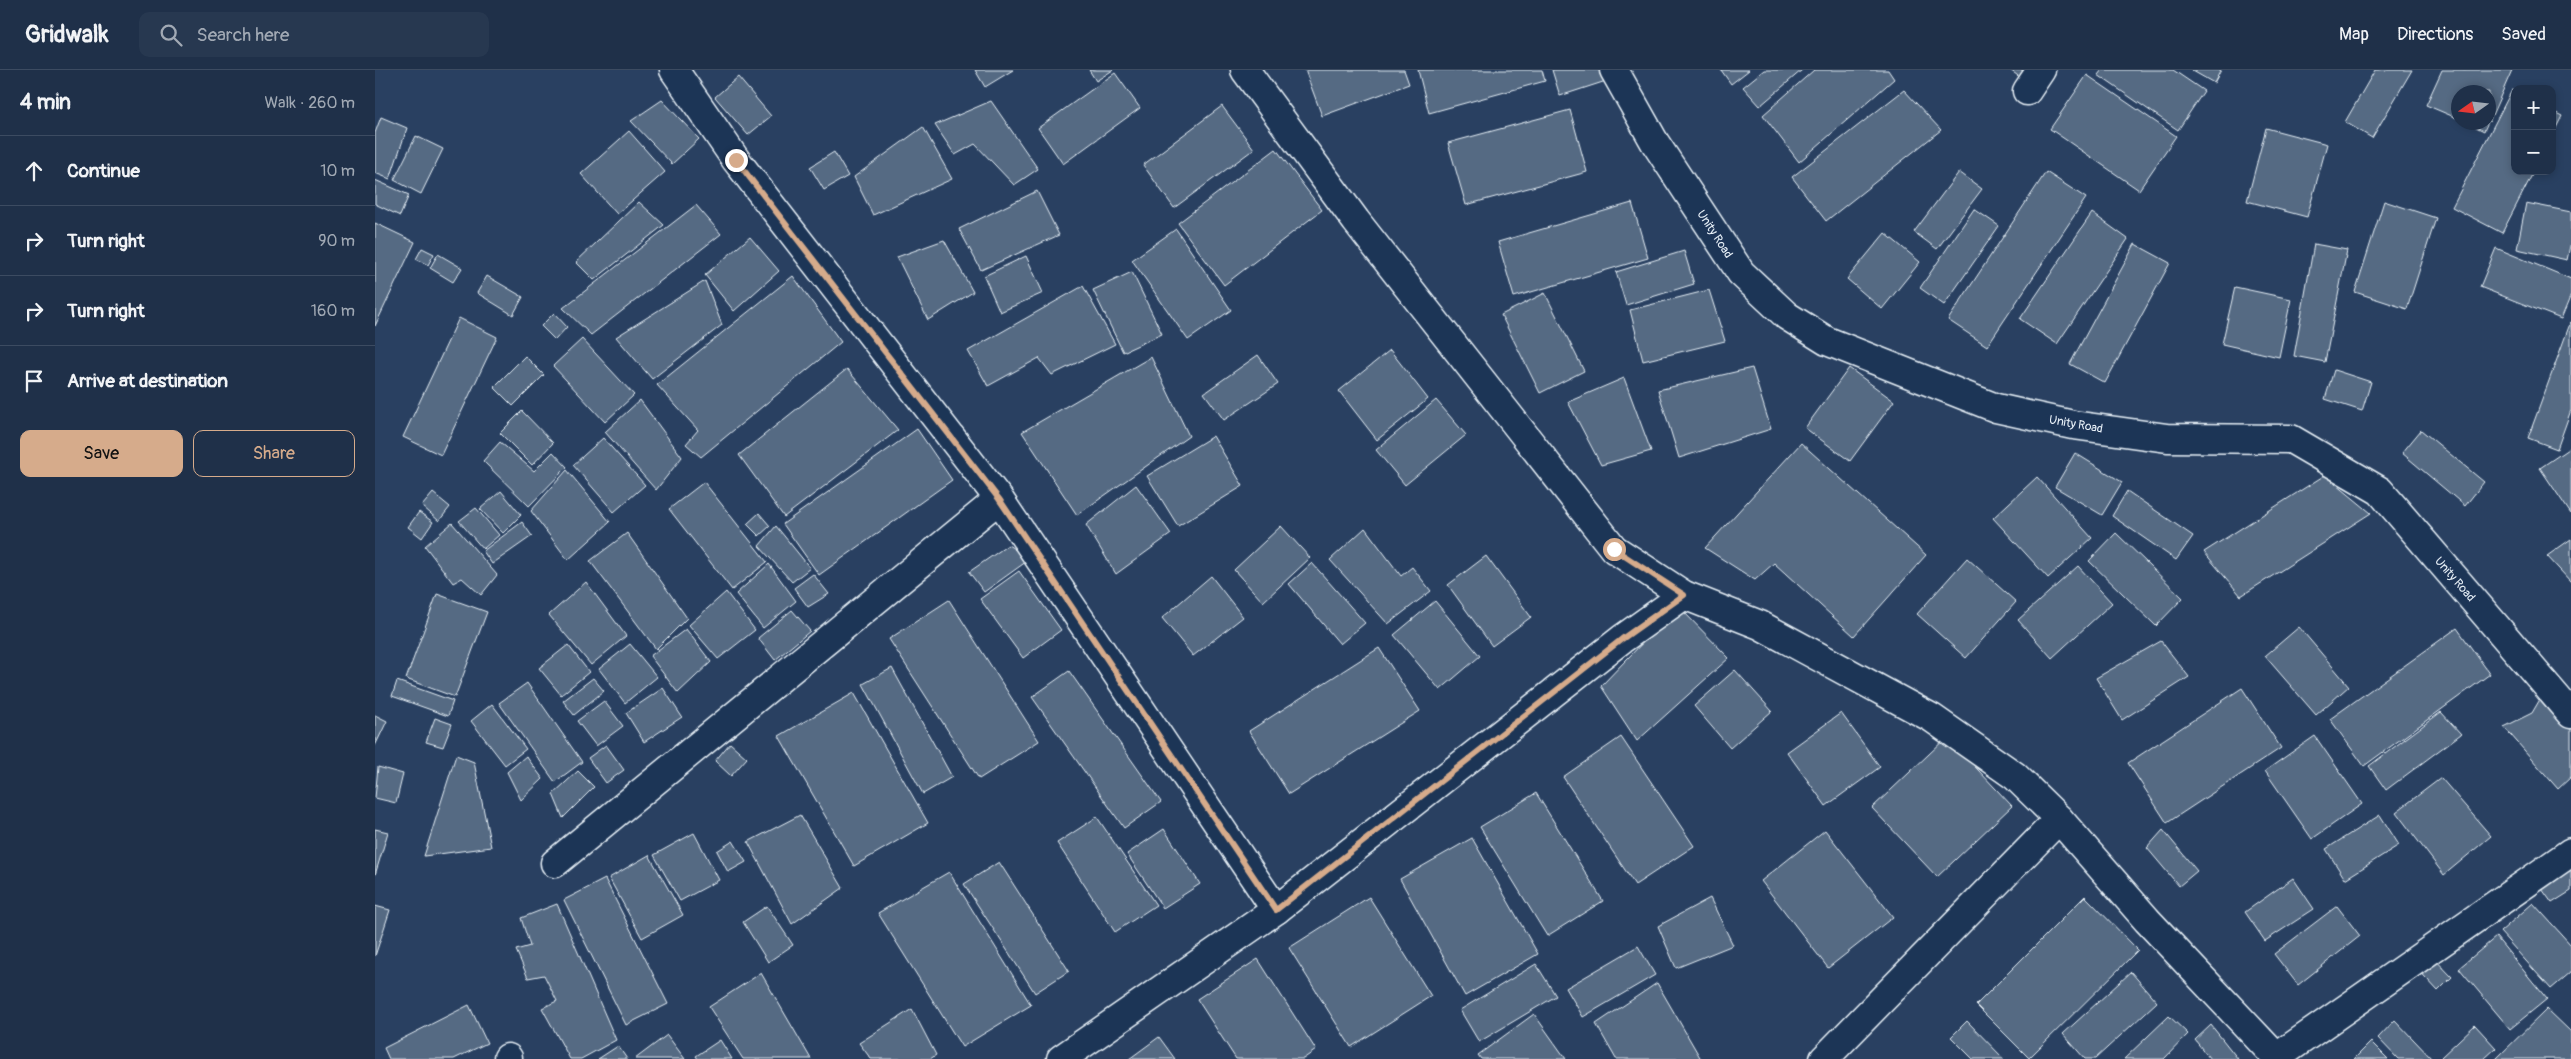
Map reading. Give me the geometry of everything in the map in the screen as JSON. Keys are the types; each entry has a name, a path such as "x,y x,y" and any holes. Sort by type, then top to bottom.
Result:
{"street":[{"path":"675,70 736,160 999,499 1276,910"},
{"path":"1245,70 1356,221 1614,549 1684,595 1760,625 1932,718 2015,776 2059,819 2147,920 2278,1058 2571,852"},
{"name":"Unity Road","path":"1614,70 1654,141 1741,273 1787,316 1827,341 1996,408 2073,425 2167,438 2291,440 2380,491 2571,714"},
{"path":"555,863 999,499"},
{"path":"1061,1059 1276,910 1622,639 1684,595"},
{"path":"1824,1059 2059,819"}],"building":[{"path":"975,70 1013,70 985,87"},
{"path":"1089,70 1113,70 1096,81"},
{"path":"1305,70 1404,70 1409,84 1322,116"},
{"path":"1418,70 1542,70 1545,81 1429,113"},
{"path":"1552,70 1603,70 1606,81 1560,96"},
{"path":"1721,70 1749,70 1731,84"},
{"path":"1764,70 1802,70 1760,106 1743,87"},
{"path":"1814,70 1888,70 1894,79 1799,162 1763,115"},
{"path":"2010,70 2027,70 2021,78"},
{"path":"2102,70 2173,70 2204,91 2178,130 2098,75"},
{"path":"2191,70 2221,70 2214,83"},
{"path":"2375,70 2412,70 2372,138 2345,122"},
{"path":"2442,70 2512,70 2496,106 2496,85 2451,85 2451,116 2426,105"},
{"path":"1115,73 1140,108 1063,164 1038,128"},
{"path":"2087,75 2176,136 2139,190 2050,129"},
{"path":"738,77 771,116 748,135 715,97"},
{"path":"1904,90 1941,130 1826,221 1792,177"},
{"path":"2511,92 2511,175 2532,175 2502,233 2452,207 2491,130 2496,130 2496,121"},
{"path":"662,100 699,139 672,164 631,121"},
{"path":"991,101 1038,169 1014,185 975,144 955,155 935,125"},
{"path":"1222,106 1254,149 1174,208 1143,165"},
{"path":"1570,110 1587,172 1466,205 1448,143"},
{"path":"2556,113 2562,116 2556,128"},
{"path":"381,117 407,128 390,179 375,173 375,133"},
{"path":"923,127 952,179 873,215 854,177"},
{"path":"2266,128 2327,144 2307,217 2247,201"},
{"path":"629,131 665,172 617,214 581,174"},
{"path":"416,136 443,149 421,194 394,180"},
{"path":"1276,149 1322,210 1224,285 1178,223"},
{"path":"834,152 848,176 824,190 810,167"},
{"path":"1959,172 1982,189 1937,249 1914,232"},
{"path":"2046,172 2086,198 1987,346 1948,320"},
{"path":"375,180 409,195 400,216 375,204"},
{"path":"1037,191 1059,235 981,270 959,229"},
{"path":"2384,201 2436,218 2407,309 2355,292"},
{"path":"639,202 664,225 594,280 576,262"},
{"path":"1632,203 1648,258 1514,297 1498,242"},
{"path":"2526,203 2571,212 2571,241 2567,260 2517,249"},
{"path":"696,205 721,234 591,335 563,308"},
{"path":"1974,209 1999,226 1944,305 1920,288"},
{"path":"2092,213 2128,239 2057,344 2020,319"},
{"path":"375,223 415,242 375,326"},
{"path":"1176,229 1231,310 1188,340 1132,260"},
{"path":"1885,233 1920,262 1882,309 1847,279"},
{"path":"750,237 779,271 734,311 705,275"},
{"path":"944,240 973,292 928,320 897,257"},
{"path":"2135,244 2170,263 2105,383 2070,364"},
{"path":"2314,244 2347,250 2325,362 2294,356"},
{"path":"422,248 434,254 428,265 416,259"},
{"path":"2496,248 2571,279 2571,295 2561,319 2480,287"},
{"path":"1684,251 1694,284 1626,305 1616,272"},
{"path":"438,254 462,268 453,282 430,268"},
{"path":"1026,256 1043,293 1000,312 984,276"},
{"path":"1132,272 1162,334 1123,352 1093,290"},
{"path":"487,276 523,297 513,315 477,293"},
{"path":"793,276 841,342 701,457 686,444 698,430 657,385"},
{"path":"705,281 722,325 652,379 616,337"},
{"path":"1083,286 1115,344 1052,375 1039,358 988,386 968,351"},
{"path":"2235,287 2291,299 2279,357 2222,344"},
{"path":"1709,290 1725,341 1643,361 1630,310"},
{"path":"1545,293 1584,371 1540,393 1501,315"},
{"path":"554,313 567,327 555,340 541,326"},
{"path":"459,318 497,337 441,455 403,437"},
{"path":"2571,321 2571,410 2557,449 2528,438"},
{"path":"582,339 634,395 605,422 553,366"},
{"path":"1390,350 1428,399 1377,440 1339,391"},
{"path":"1258,355 1278,384 1224,420 1204,393"},
{"path":"525,356 544,375 513,406 494,387"},
{"path":"1151,357 1189,436 1077,515 1022,432"},
{"path":"1752,368 1771,429 1679,458 1658,390"},
{"path":"1849,368 1894,401 1850,461 1805,428"},
{"path":"847,369 898,430 784,517 739,455"},
{"path":"2334,370 2371,382 2362,411 2325,399"},
{"path":"1624,378 1651,451 1601,465 1568,402"},
{"path":"640,400 682,457 656,490 605,432"},
{"path":"1436,400 1466,435 1405,485 1376,450"},
{"path":"522,411 553,443 532,465 500,433"},
{"path":"917,429 952,480 819,575 783,524"},
{"path":"2421,430 2484,482 2465,506 2402,453"},
{"path":"1213,436 1243,486 1178,526 1147,476"},
{"path":"603,438 645,485 614,512 573,465"},
{"path":"500,442 534,471 553,452 567,467 529,506 483,461"},
{"path":"1801,443 1926,555 1854,636 1774,563 1755,580 1705,548"},
{"path":"2571,447 2571,514 2540,468"},
{"path":"2075,453 2122,482 2102,515 2055,487"},
{"path":"567,470 610,522 568,560 531,511"},
{"path":"2325,475 2371,513 2241,596 2204,552"},
{"path":"2037,477 2092,538 2048,578 1993,518"},
{"path":"704,482 767,562 732,590 669,509"},
{"path":"1136,485 1171,534 1116,574 1086,525"},
{"path":"501,491 521,515 503,533 480,509"},
{"path":"2127,491 2193,536 2176,560 2112,516"},
{"path":"433,493 450,507 439,521 422,506"},
{"path":"476,508 499,535 483,549 459,521"},
{"path":"419,512 433,522 422,538 408,527"},
{"path":"759,513 770,526 759,536 747,524"},
{"path":"522,522 532,536 492,564 483,551"},
{"path":"452,523 497,575 481,595 462,578 453,583 425,546"},
{"path":"776,526 810,568 792,582 759,546"},
{"path":"1281,526 1310,558 1263,602 1234,570"},
{"path":"1365,528 1401,576 1412,567 1431,591 1388,624 1330,560"},
{"path":"627,533 687,618 656,649 590,561"},
{"path":"2116,533 2183,598 2156,626 2089,561"},
{"path":"2571,539 2571,582 2547,556"},
{"path":"1008,545 1030,559 984,592 969,572"},
{"path":"1486,556 1531,617 1492,646 1448,585"},
{"path":"1967,558 2016,602 1966,658 1917,614"},
{"path":"1312,563 1365,623 1340,644 1289,584"},
{"path":"769,564 796,601 763,628 736,594"},
{"path":"2078,566 2112,603 2052,658 2018,620"},
{"path":"1019,571 1061,630 1023,658 980,599"},
{"path":"813,574 829,594 808,607 794,588"},
{"path":"1211,576 1243,617 1193,656 1162,618"},
{"path":"586,582 626,636 591,665 549,615"},
{"path":"726,592 755,630 718,659 689,625"},
{"path":"437,594 487,612 455,697 406,679"},
{"path":"949,600 1039,741 979,779 889,639"},
{"path":"1435,601 1480,656 1440,690 1394,635"},
{"path":"1678,606 1729,658 1637,741 1601,686"},
{"path":"792,610 810,631 775,660 758,638"},
{"path":"2299,627 2349,686 2316,715 2265,656"},
{"path":"2457,628 2490,674 2364,766 2330,719"},
{"path":"686,629 711,662 678,693 650,656"},
{"path":"2161,641 2189,677 2122,720 2096,678"},
{"path":"630,644 657,677 625,703 599,669"},
{"path":"568,645 589,672 561,695 539,668"},
{"path":"1379,648 1420,711 1289,794 1249,731"},
{"path":"892,668 952,777 923,794 863,684"},
{"path":"1735,670 1772,711 1730,748 1694,706"},
{"path":"1069,671 1161,802 1124,828 1032,697"},
{"path":"593,678 604,691 574,715 563,701"},
{"path":"397,681 453,701 448,716 392,696"},
{"path":"527,683 582,762 555,782 499,703"},
{"path":"663,688 682,717 644,742 626,713"},
{"path":"2242,688 2281,748 2167,823 2128,763"},
{"path":"2546,689 2571,720 2571,777 2558,789 2504,727 2532,713"},
{"path":"854,693 928,823 854,866 779,736"},
{"path":"604,701 623,726 596,746 577,721"},
{"path":"492,704 526,749 505,765 471,721"},
{"path":"2441,712 2461,734 2386,790 2369,766"},
{"path":"1841,713 1880,767 1826,806 1787,752"},
{"path":"375,715 387,721 375,746"},
{"path":"435,718 452,724 443,747 426,742"},
{"path":"2315,736 2362,804 2312,839 2265,771"},
{"path":"1621,737 1694,846 1635,885 1563,777"},
{"path":"1947,737 2012,806 1937,877 1872,808"},
{"path":"730,743 747,758 731,776 715,761"},
{"path":"606,745 624,770 606,783 588,758"},
{"path":"456,755 474,762 491,847 424,856"},
{"path":"526,756 543,779 521,800 507,772"},
{"path":"378,767 403,774 396,803 375,798"},
{"path":"578,771 594,787 563,818 553,794"},
{"path":"2441,778 2491,836 2444,875 2396,812"},
{"path":"1536,793 1603,901 1547,936 1480,827"},
{"path":"800,815 843,888 792,924 748,842"},
{"path":"2380,815 2399,845 2345,879 2326,849"},
{"path":"1097,817 1156,905 1115,932 1057,843"},
{"path":"375,829 388,832 375,875"},
{"path":"1164,829 1200,884 1163,908 1127,854"},
{"path":"1825,830 1893,917 1828,968 1761,881"},
{"path":"2163,830 2197,871 2179,886 2147,848"},
{"path":"694,833 719,880 680,901 654,855"},
{"path":"1472,838 1538,954 1465,996 1400,879"},
{"path":"733,841 746,862 728,872 717,851"},
{"path":"649,855 683,915 642,938 609,878"},
{"path":"2571,860 2571,891 2552,903 2537,882"},
{"path":"999,862 1069,971 1035,993 964,884"},
{"path":"949,872 1031,1005 962,1047 878,913"},
{"path":"2293,878 2314,909 2265,941 2245,912"},
{"path":"605,879 668,1004 626,1025 564,900"},
{"path":"2085,896 2138,950 2029,1058 1976,1005"},
{"path":"1369,897 1431,996 1351,1047 1289,948"},
{"path":"1710,898 1733,945 1676,968 1658,926"},
{"path":"2533,903 2571,945 2571,972 2551,989 2500,932"},
{"path":"557,904 616,1040 581,1059 570,1059 542,1008 557,1001 544,975 528,978 516,950 530,946 521,918"},
{"path":"375,906 390,910 375,956"},
{"path":"767,906 793,945 768,962 743,922"},
{"path":"2337,906 2360,936 2298,985 2274,954"},
{"path":"2496,937 2547,999 2510,1029 2459,968"},
{"path":"1638,946 1655,975 1583,1017 1566,988"},
{"path":"2429,953 2452,977 2438,991 2415,966"},
{"path":"1258,959 1316,1050 1303,1059 1236,1059 1197,999"},
{"path":"1536,964 1556,996 1479,1042 1460,1010"},
{"path":"2131,972 2157,1002 2095,1059 2085,1059 2063,1034"},
{"path":"761,973 811,1059 743,1059 709,1007"},
{"path":"1657,983 1701,1059 1616,1059 1596,1024"},
{"path":"469,1005 487,1043 454,1059 389,1059 384,1048"},
{"path":"912,1009 936,1055 930,1059 871,1059 859,1043"},
{"path":"2547,1009 2571,1032 2571,1059 2496,1059"},
{"path":"1534,1014 1566,1059 1481,1059 1478,1055"},
{"path":"2169,1016 2188,1034 2164,1059 2124,1059"},
{"path":"2395,1020 2432,1059 2398,1059 2378,1038"},
{"path":"1967,1021 2004,1059 1973,1059 1951,1037"},
{"path":"2211,1025 2238,1059 2210,1059 2195,1040"},
{"path":"2475,1025 2496,1048 2484,1059 2443,1059 2441,1057"},
{"path":"667,1035 685,1059 635,1059"},
{"path":"1159,1037 1175,1059 1129,1059"},
{"path":"720,1040 732,1059 698,1059 696,1056"},
{"path":"2371,1042 2388,1059 2354,1059"},
{"path":"618,1046 627,1059 598,1059"}],"route":[{"path":"736,160 999,499 1276,910 1622,639 1684,595 1614,549"}]}
